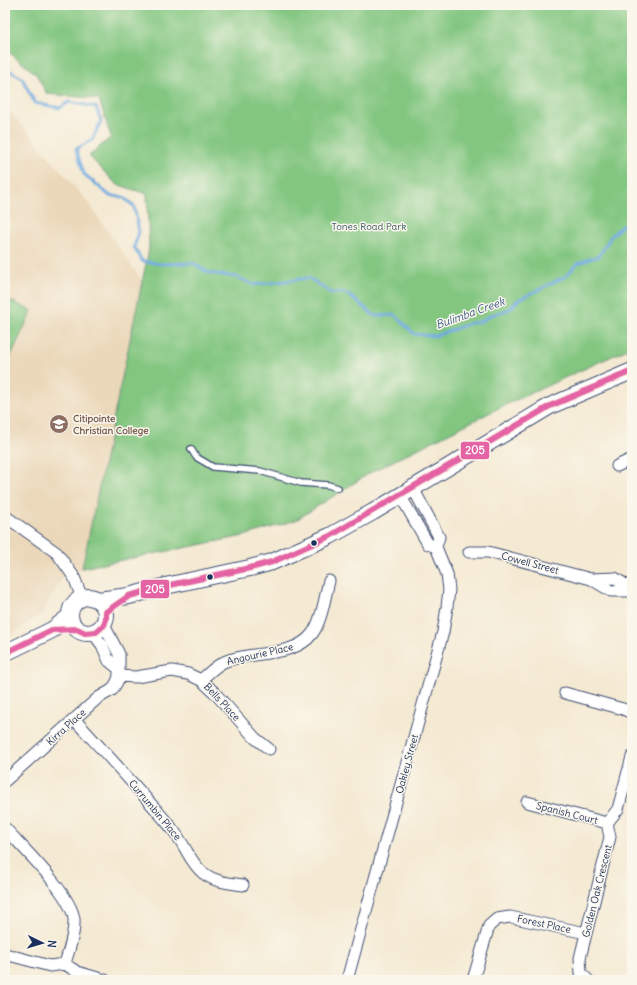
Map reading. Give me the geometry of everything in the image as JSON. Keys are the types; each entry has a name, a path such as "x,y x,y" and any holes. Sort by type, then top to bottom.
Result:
{"street":[{"path":"119,672 119,654 100,617 92,597 82,598 72,607 74,623 85,633 100,617 129,596 170,585 272,562 330,536 407,492 511,428 550,406 632,371"},
{"path":"616,466 632,459"},
{"name":"Oakley Street","path":"347,980 443,632 448,607 449,590 447,574 436,547 439,537 407,492"},
{"path":"5,516 57,552 74,577 82,598"},
{"name":"Cowell Street","path":"469,552 488,552 591,580 611,591 632,590"},
{"name":"Angourie Place","path":"201,680 213,668 225,662 290,649 303,643 313,634 318,622 329,581"},
{"path":"5,653 52,630 74,623"},
{"name":"Bells Place","path":"119,672 136,677 172,671 188,674 201,680 214,692 255,738 269,749"},
{"name":"Kirra Place","path":"5,781 98,698 112,690 117,682 119,672"},
{"path":"565,693 623,709 632,713"},
{"name":"Currumbin Place","path":"74,719 135,785 170,826 181,841 189,857 202,872 212,879 224,883 243,886"},
{"path":"607,823 618,809 632,757"},
{"name":"Spanish Court","path":"527,802 607,823"},
{"name":"Golden Oak Crescent","path":"588,980 581,973 580,958 610,837 607,823"},
{"path":"5,828 60,889 69,904 74,918 73,935 65,964"},
{"name":"Forest Place","path":"473,980 489,926 496,919 510,917 586,933"},
{"path":"5,954 50,966 65,964 77,972 105,980"}],"lane":[{"path":"191,449 196,457 214,467 260,471 300,483 328,485 338,488"}],"shaded area":[{"name":"Citipointe Christian College","path":"5,106 87,201 142,281 82,568 62,578 42,613 5,639"}],"green space":[{"name":"Tones Road Park","path":"5,5 632,5 632,347 503,406 373,471 296,520 244,536 82,568 149,249 147,194 116,184 89,156 111,137 99,99 47,94 36,74 5,49"},
{"path":"5,298 32,311 5,368"}],"waterway":[{"name":"Bulimba Creek","path":"5,68 22,78 35,103 60,108 69,102 96,107 101,121 92,140 76,149 84,174 110,196 123,197 134,206 139,232 134,247 142,261 161,264 193,263 209,273 237,277 254,285 309,278 331,293 346,293 375,316 395,315 414,334 435,336 471,323 480,322 491,315 510,309 518,300 566,276 578,263 599,256 611,236 624,224 632,225"}],"transit line":[{"name":"205","path":"5,653 52,630 77,629 85,633 96,632 104,625 106,612 129,596 170,585 272,562 330,536 550,406 632,371"}],"place":[{"name":"Citipointe Christian College","path":"59,424"}]}
